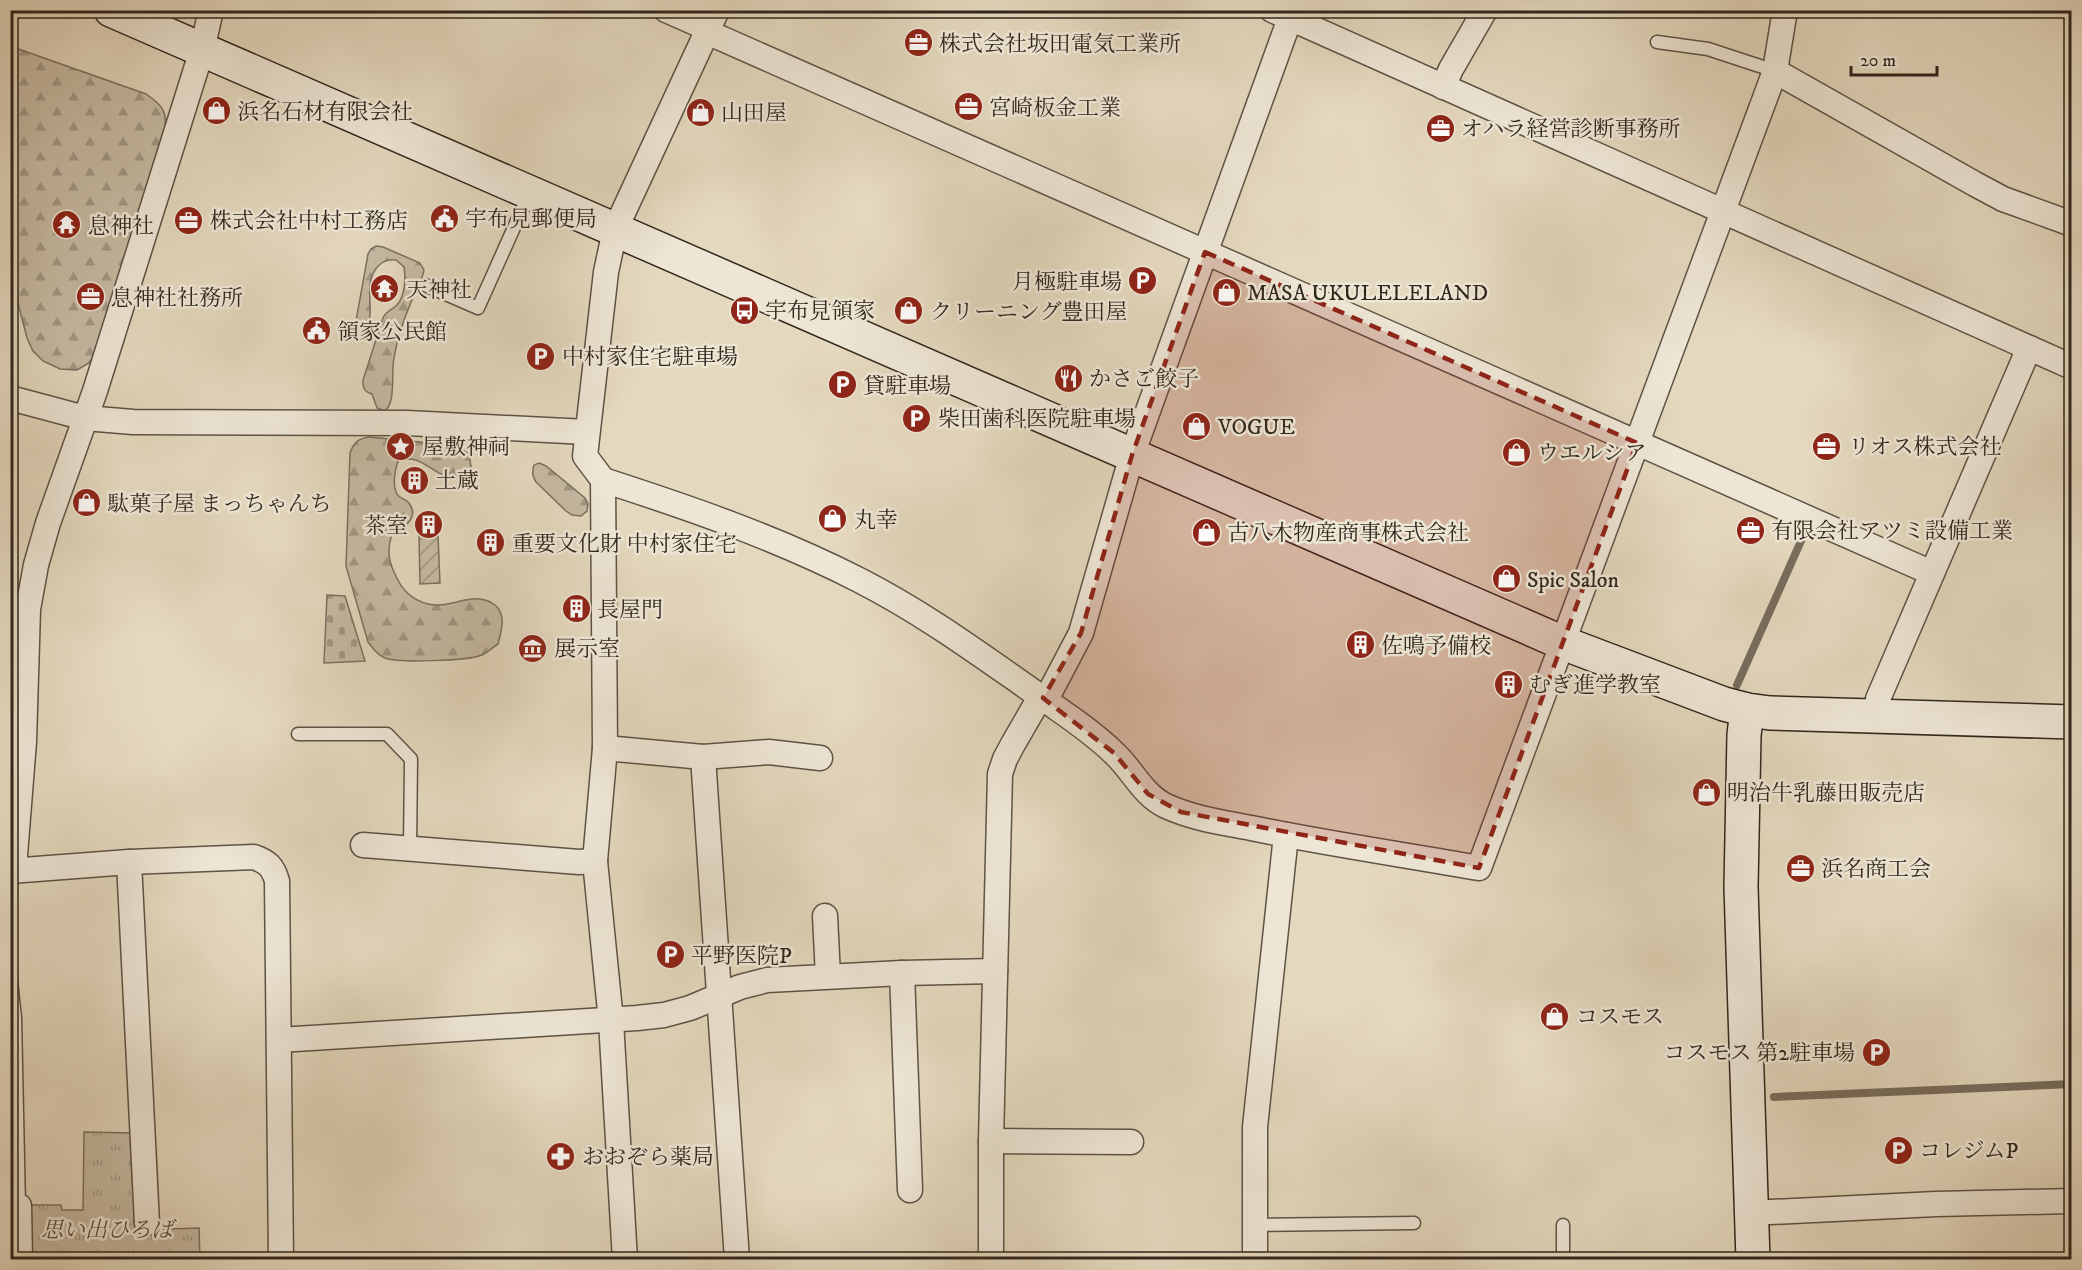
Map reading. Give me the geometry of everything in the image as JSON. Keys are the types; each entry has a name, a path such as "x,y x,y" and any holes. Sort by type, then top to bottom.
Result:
{"street":[{"path":"111,10 1563,643 1724,704 1747,710 2072,722"},
{"path":"211,10 202,50 95,391 48,523 36,565 19,607 13,870 254,857 266,861 274,870 277,881 281,1260"},
{"path":"666,10 711,24 1204,252 1932,573"},
{"path":"1443,87 1485,10"},
{"path":"711,24 615,230 606,272 585,456 603,480 737,526 820,561 871,586 939,626 1043,698 1107,747 1148,794 1164,805 1200,817 1286,835 1479,868 1775,71 1785,10"},
{"path":"991,1260 1000,774 1013,744 1035,706 1050,690 1081,633 1132,455 1204,252 1284,13 1443,87 2072,367"},
{"path":"1775,71 2003,199 2072,224"},
{"path":"1877,716 1878,699 2029,348"},
{"path":"10,398 85,418 133,422 406,423 587,432"},
{"path":"603,480 605,748 595,861 611,1021 625,1260"},
{"path":"1747,710 1744,735 1741,887 1753,1260"},
{"path":"605,748 703,757 769,752 820,758"},
{"path":"703,757 737,1260"},
{"path":"1255,1260 1255,1127 1286,835"},
{"path":"363,845 567,861 595,861"},
{"path":"129,862 147,1223"},
{"path":"825,916 828,976"},
{"path":"279,1040 611,1021 664,1015 690,1008 740,987 767,980 995,971"},
{"path":"902,973 909,1190"},
{"path":"992,1141 1131,1142"},
{"path":"1751,1213 1936,1204 2072,1201"},
{"path":"19,1206 20,1260"}],"lane":[{"path":"1657,42 1708,49 1775,71"},
{"path":"425,285 478,308 529,192"},
{"path":"298,734 387,734 395,742 411,759 410,848"},
{"path":"10,971 15,1018 19,1206"},
{"path":"1255,1225 1414,1223"},
{"path":"1563,1225 1563,1260"}],"highlighted area":[{"path":"1205,252 1637,443 1479,868 1181,812 1148,794 1114,753 1043,698 1081,633 1132,455"}],"green space":[{"path":"10,46 146,94 157,102 165,115 165,133 97,351 89,363 77,370 60,369 43,361 33,351 27,338 11,276"},
{"path":"376,246 420,263 424,270 395,351 391,401 385,411 377,408 372,394 364,389 363,380 383,318 402,297 405,276 404,267 396,260 387,261 377,267 371,278 370,312 367,326 362,331 357,330 356,321 368,254"},
{"path":"369,437 451,445 469,454 471,467 467,475 456,478 447,477 417,460 398,461 394,478 395,490 399,497 408,502 413,512 406,525 392,534 389,554 400,584 417,600 437,605 478,599 487,601 499,609 502,629 498,644 482,655 449,660 393,660 380,655 368,642 346,566 350,453 357,442"},
{"path":"539,463 546,466 585,498 588,504 587,511 581,516 572,515 536,482 533,470 534,465"},
{"path":"419,536 438,536 440,583 420,584"},
{"path":"327,595 345,596 365,661 324,663"},
{"name":"思い出ひろば","path":"84,1132 133,1133 138,1230 199,1228 200,1259 28,1259 27,1205 61,1205 62,1210 83,1210"}],"waterway":[{"path":"1737,685 1805,532"},
{"path":"1774,1097 2072,1084"}],"place":[{"name":"株式会社坂田電気工業所","path":"918,43"},
{"name":"宮崎板金工業","path":"968,107"},
{"name":"浜名石材有限会社","path":"216,111"},
{"name":"山田屋","path":"700,112"},
{"name":"オハラ経営診断事務所","path":"1440,128"},
{"name":"宇布見郵便局","path":"444,218"},
{"name":"株式会社中村工務店","path":"189,220"},
{"name":"息神社","path":"67,225"},
{"name":"月極駐車場","path":"1143,281"},
{"name":"天神社","path":"385,289"},
{"name":"MASA UKULELELAND","path":"1226,292"},
{"name":"息神社社務所","path":"90,297"},
{"name":"宇布見領家","path":"744,310"},
{"name":"クリーニング豊田屋","path":"909,311"},
{"name":"領家公民館","path":"316,331"},
{"name":"中村家住宅駐車場","path":"541,356"},
{"name":"かさご餃子","path":"1068,378"},
{"name":"貸駐車場","path":"842,385"},
{"name":"柴田歯科医院駐車場","path":"917,418"},
{"name":"VOGUE","path":"1197,426"},
{"name":"屋敷神祠","path":"401,446"},
{"name":"リオス株式会社","path":"1827,446"},
{"name":"ウエルシア","path":"1516,452"},
{"name":"土蔵","path":"414,480"},
{"name":"駄菓子屋 まっちゃんち","path":"86,503"},
{"name":"丸幸","path":"833,519"},
{"name":"茶室","path":"429,525"},
{"name":"有限会社アツミ設備工業","path":"1750,530"},
{"name":"古八木物産商事株式会社","path":"1206,532"},
{"name":"重要文化財 中村家住宅","path":"491,543"},
{"name":"Spic Salon","path":"1506,579"},
{"name":"長屋門","path":"576,609"},
{"name":"佐鳴予備校","path":"1360,645"},
{"name":"展示室","path":"533,648"},
{"name":"むぎ進学教室","path":"1508,684"},
{"name":"明治牛乳藤田販売店","path":"1706,792"},
{"name":"浜名商工会","path":"1800,868"},
{"name":"平野医院P","path":"670,955"},
{"name":"コスモス","path":"1555,1016"},
{"name":"コスモス 第2駐車場","path":"1876,1052"},
{"name":"コレジムP","path":"1898,1150"},
{"name":"おおぞら薬局","path":"561,1156"}]}
